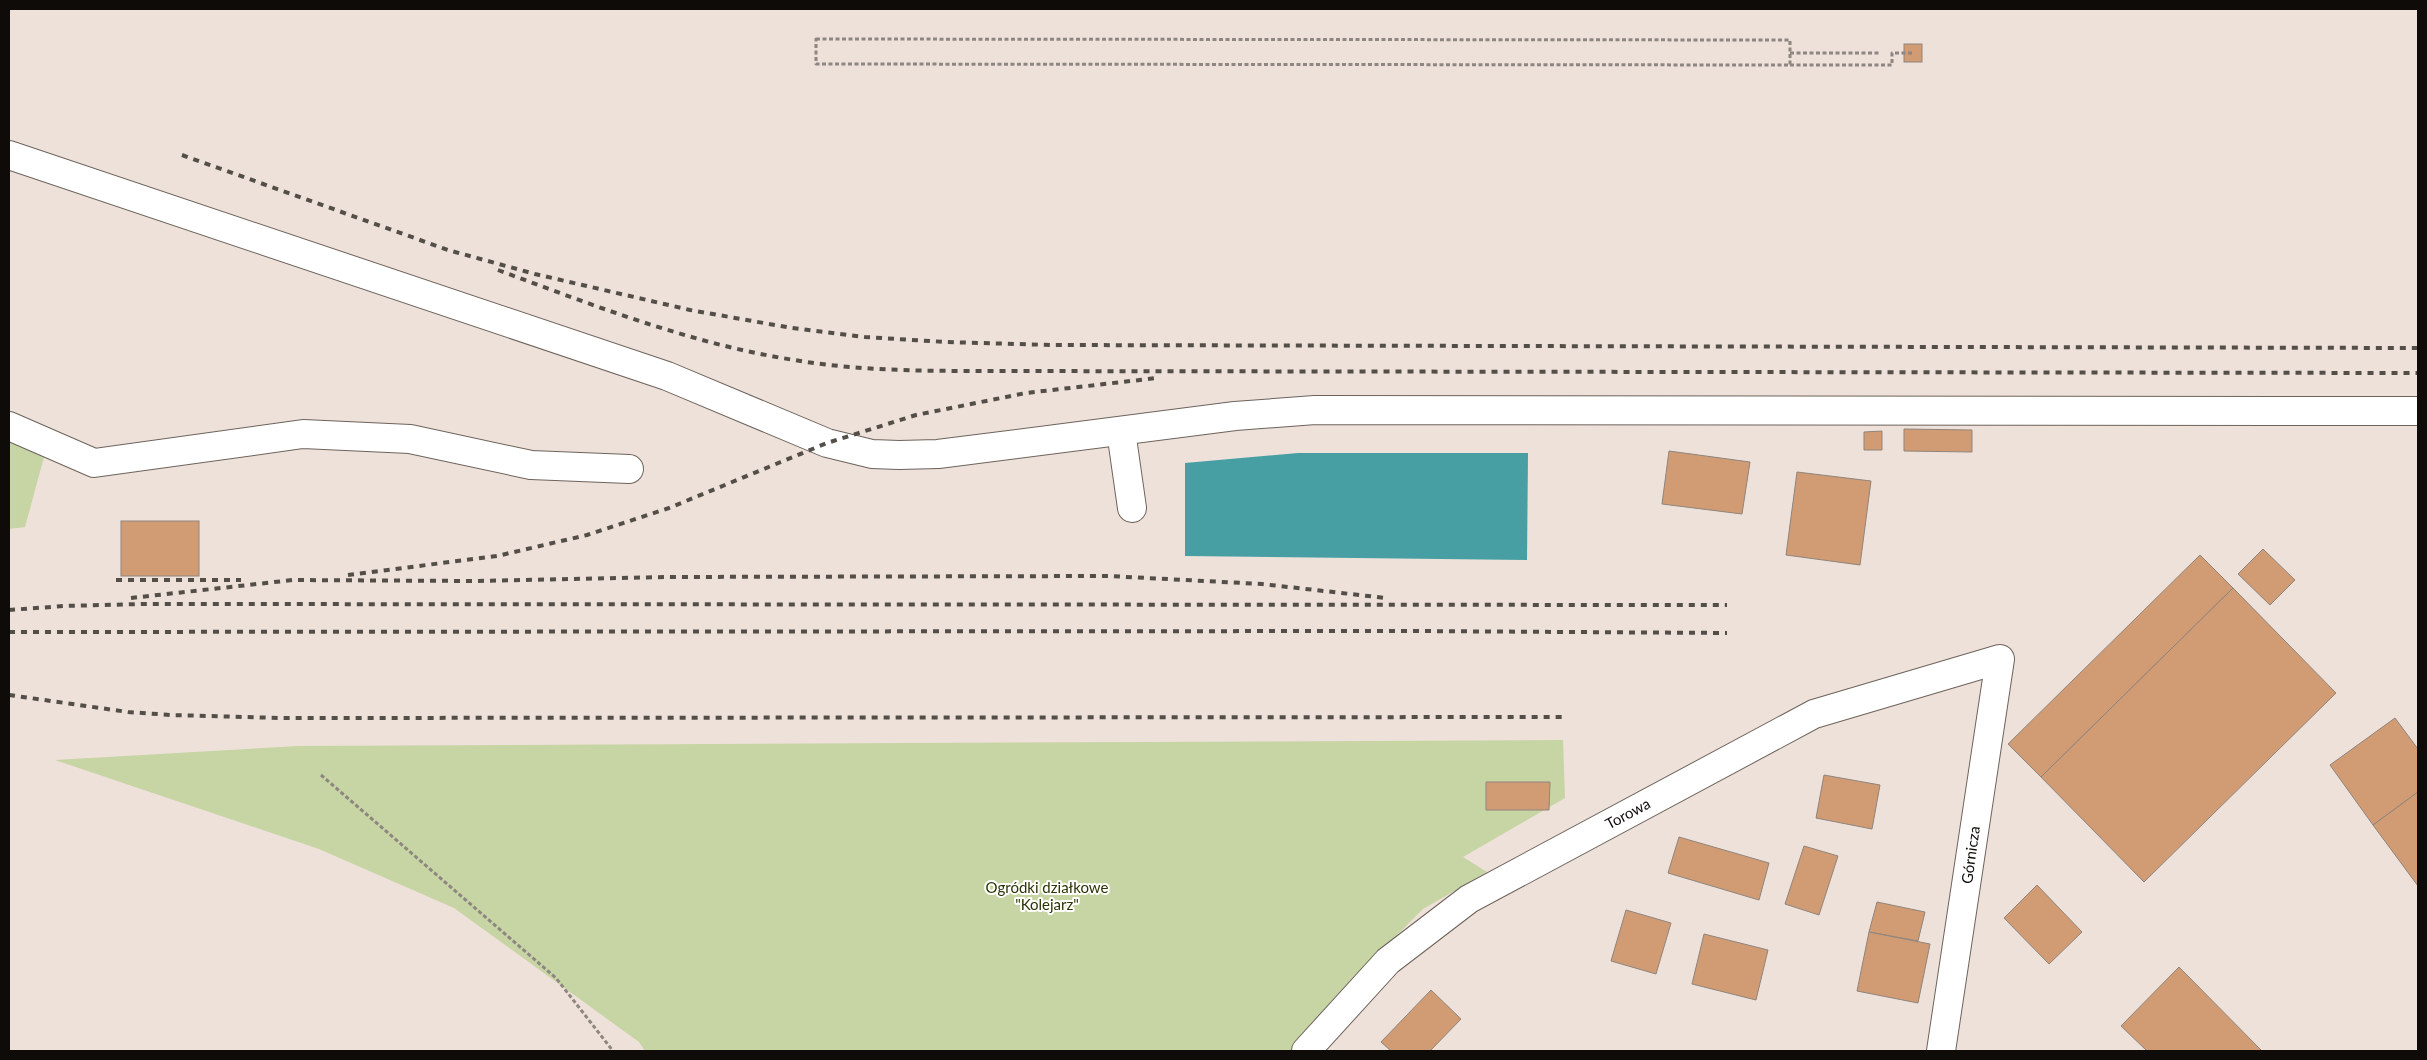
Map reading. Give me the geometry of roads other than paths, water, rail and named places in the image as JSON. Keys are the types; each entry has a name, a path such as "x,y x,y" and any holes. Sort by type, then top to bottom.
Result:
{"street":[{"path":"9,155 667,376 806,436 842,448 886,455 938,454 1245,415 1357,409 2418,411"},
{"path":"9,426 94,463 303,434 410,439 531,465 628,469"},
{"path":"1121,431 1132,508"},
{"name":"Torowa","path":"1306,1051 1388,961 1470,899 1814,714 2000,660"},
{"name":"Górnicza","path":"1942,1051 2000,660"}],"water":[{"path":"1298,453 1528,453 1527,560 1185,556 1185,463"}],"railway":[{"path":"182,155 448,250 535,274 690,310 792,328 865,337 946,342 1051,345 2418,348"},
{"path":"498,270 644,322 718,344 818,364 867,368 966,371 2418,373"},
{"path":"348,575 497,556 587,535 669,508 827,443 916,415 1026,393 1157,378"},
{"path":"131,598 293,580 472,581 668,577 1109,576 1262,584 1386,598"},
{"path":"116,580 241,580"},
{"path":"9,610 141,604 1727,605"},
{"path":"9,632 1412,631 1727,633"},
{"path":"9,695 128,712 281,718 1566,717"}],"park label":[{"name":"Ogródki działkowe \"Kolejarz\"","path":"1047,896"}]}
